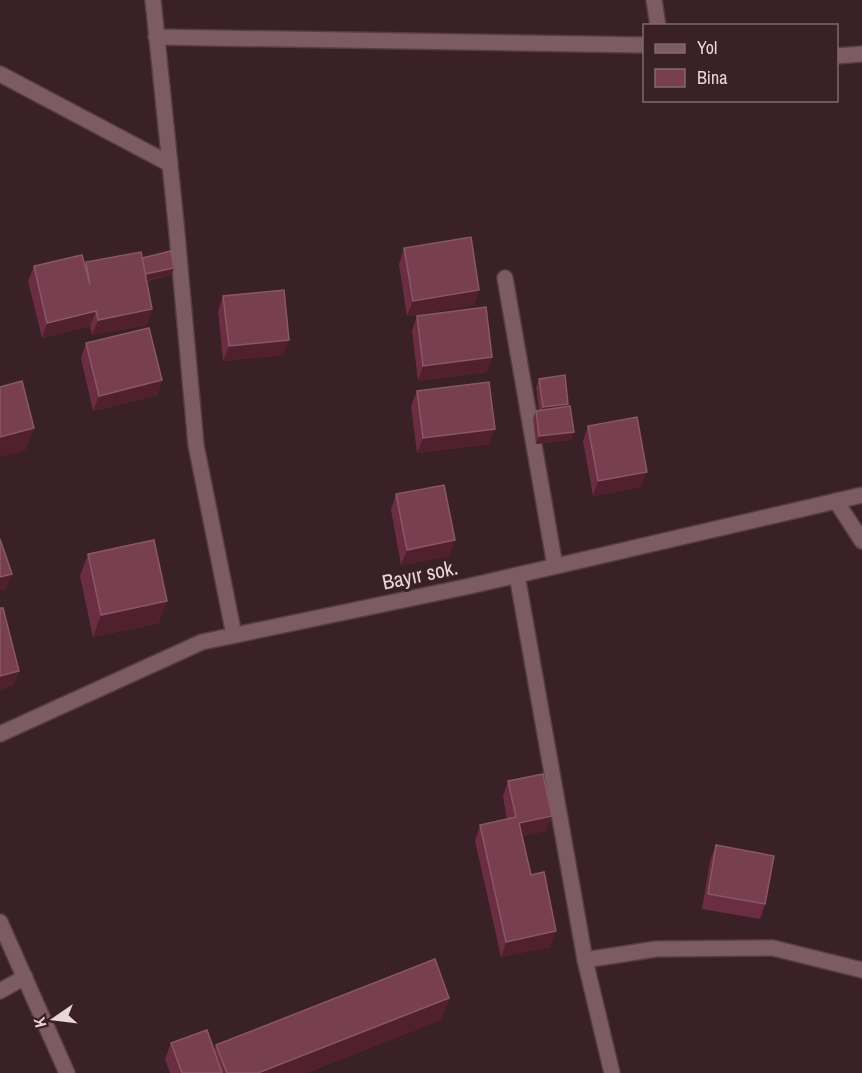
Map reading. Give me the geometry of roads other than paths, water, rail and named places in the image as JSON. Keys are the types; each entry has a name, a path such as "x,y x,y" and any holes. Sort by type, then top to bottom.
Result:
{"street":[{"path":"153,0 196,445 234,635"},
{"path":"654,0 658,24"},
{"path":"156,37 643,45"},
{"path":"838,56 862,54"},
{"path":"0,74 170,164"},
{"path":"505,278 555,566"},
{"name":"Bayır sok.","path":"0,734 202,642 517,575 862,495"},
{"path":"836,501 862,541"},
{"path":"517,575 585,960 612,1073"},
{"path":"0,922 67,1073"},
{"path":"585,960 656,949 773,948 862,970"},
{"path":"0,991 25,977"}]}
